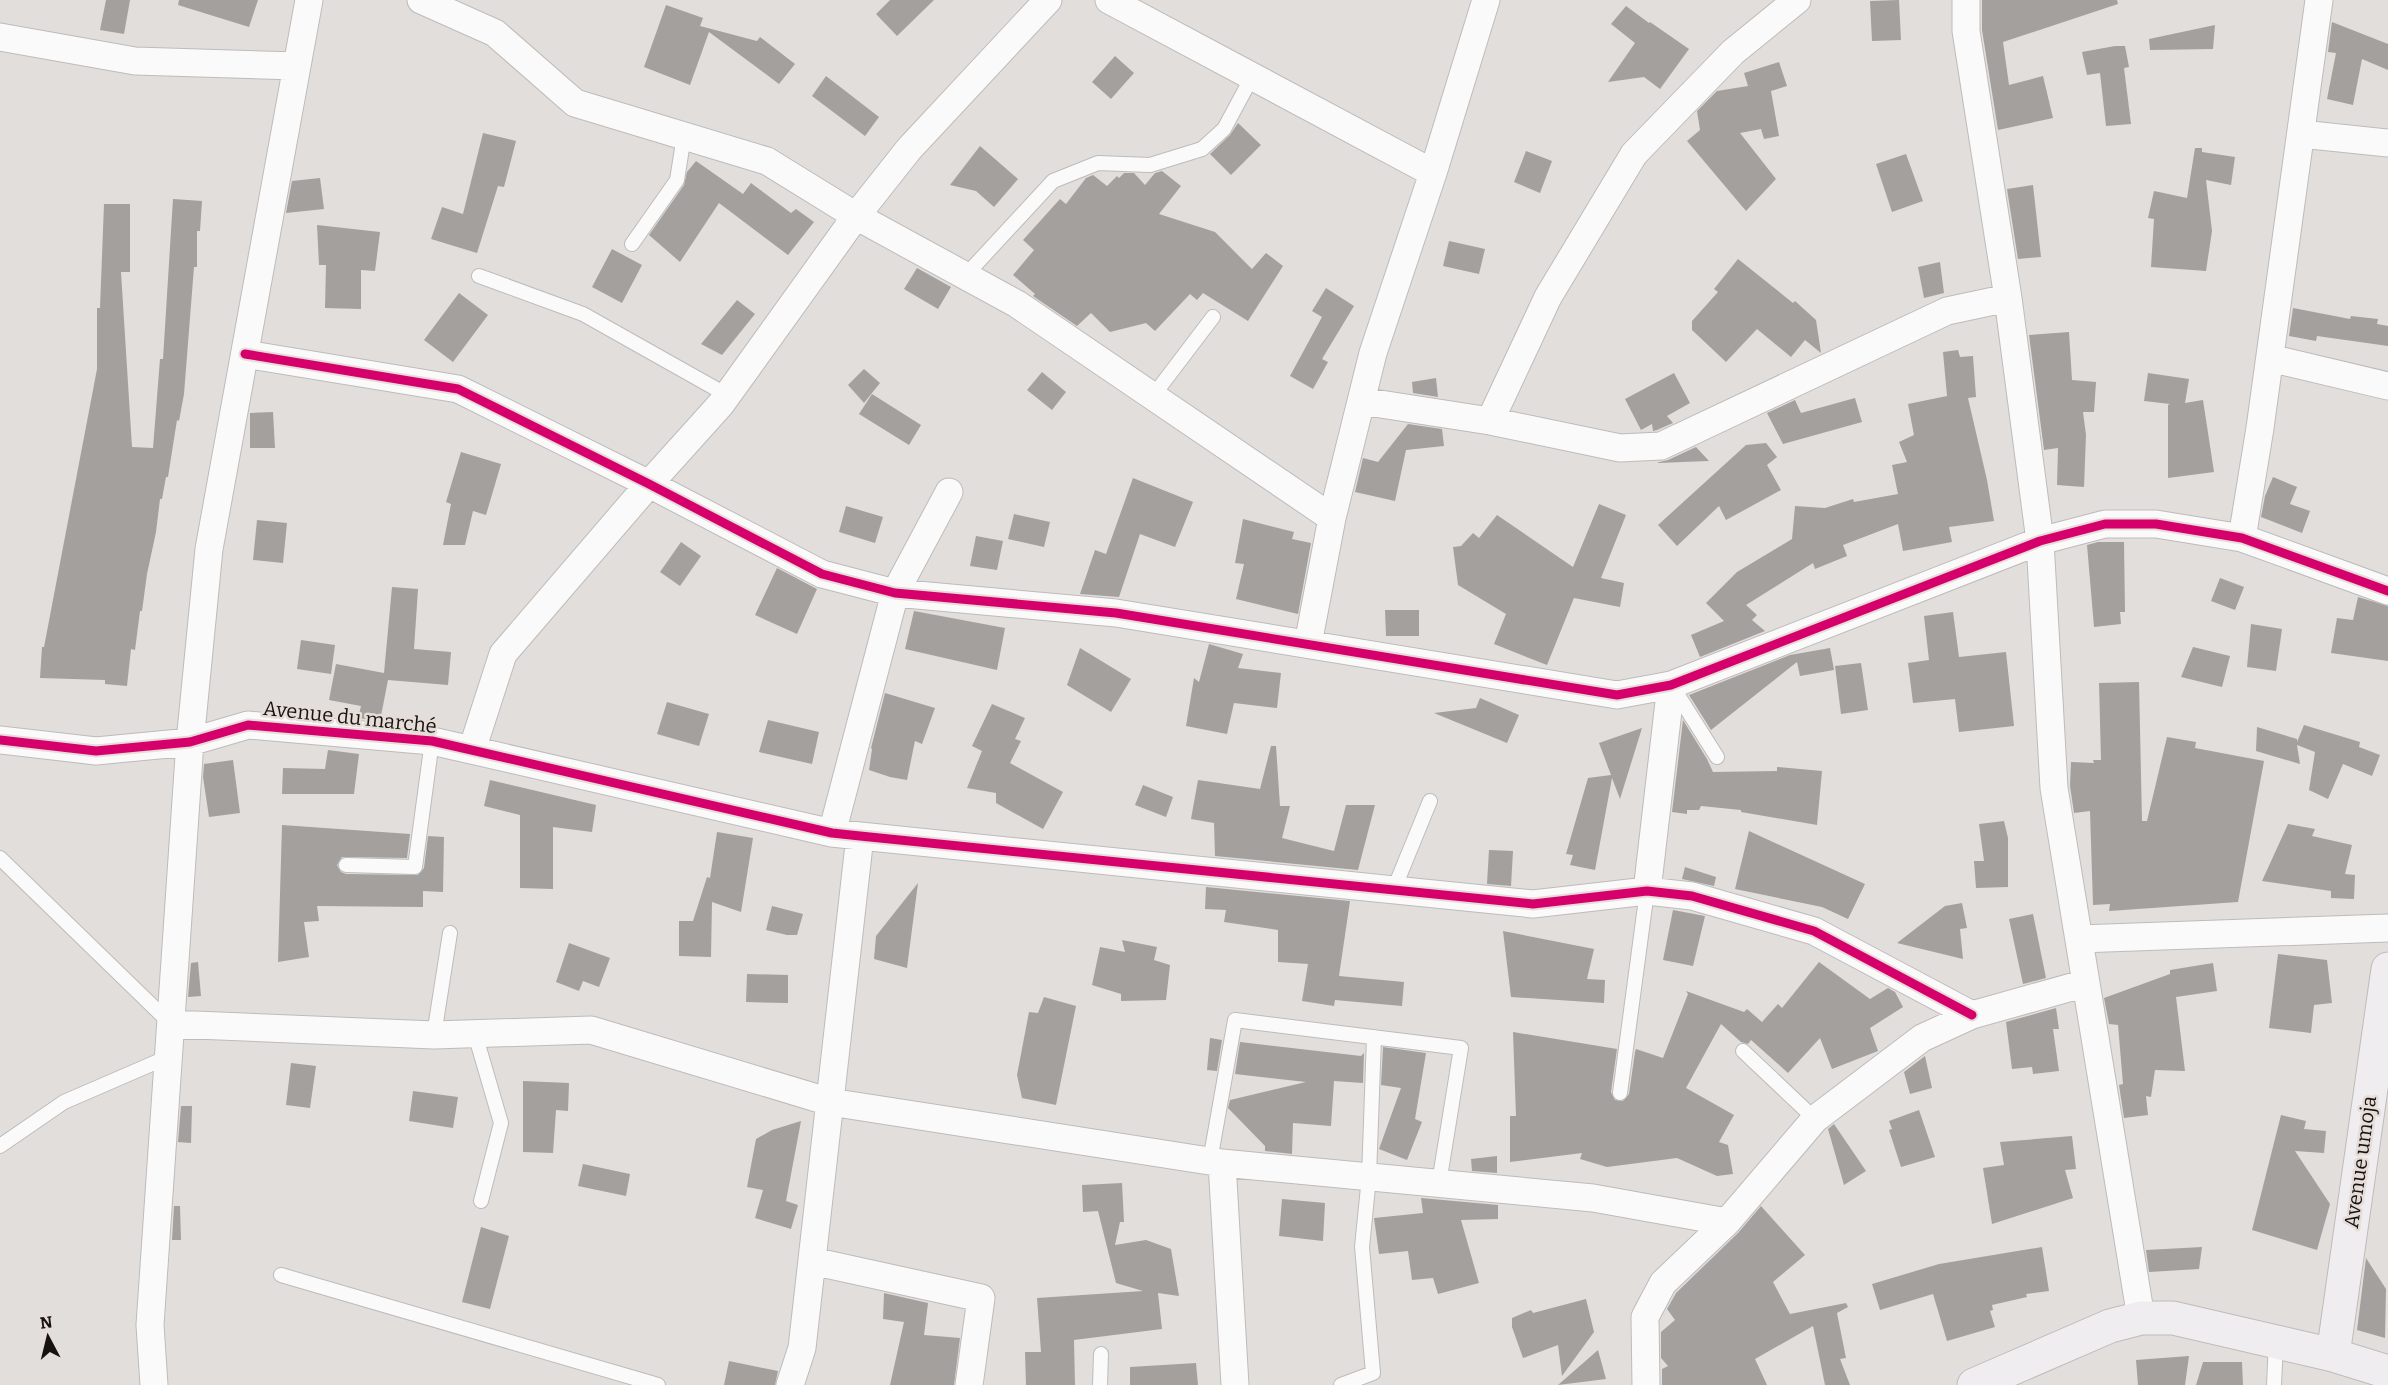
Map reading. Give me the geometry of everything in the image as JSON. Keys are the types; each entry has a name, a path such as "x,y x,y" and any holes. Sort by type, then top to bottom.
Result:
{"street":[{"path":"154,1385 150,1325 190,742 209,549 309,0"},
{"path":"421,0 495,33 575,103 767,161 856,216 1017,304 1332,518"},
{"path":"472,750 503,654 728,395 856,216 909,149 1048,0"},
{"path":"1109,0 1433,173"},
{"path":"1308,644 1332,518 1372,353 1433,173 1486,0"},
{"path":"1490,421 1548,297 1634,154 1733,52 1797,0"},
{"path":"1966,0 1966,31 2008,298 2040,541 2054,788 2141,1318"},
{"path":"2242,538 2270,358 2319,0"},
{"path":"0,37 135,61 297,66"},
{"path":"2301,134 2388,143"},
{"path":"1361,401 1490,421 1620,448 1661,447 1947,311 2008,298"},
{"path":"245,354 458,389 649,484 822,574 895,592 1116,613 1617,696 1671,685 2040,541 2105,525 2156,524 2242,538 2388,591"},
{"path":"2270,358 2388,387"},
{"path":"831,833 895,592 949,492"},
{"path":"1647,891 1671,685"},
{"name":"Avenue du marché","path":"0,740 96,751 190,742 248,725 432,741 831,833 860,837 1533,904 1647,891 1692,896 1814,932 1972,1016"},
{"path":"790,1385 802,1348 860,837"},
{"path":"2079,939 2388,928"},
{"name":"Avenue umoja","path":"2333,1355 2379,1092 2388,969"},
{"path":"1646,1385 1645,1317 1663,1283 1727,1222 1815,1119 1922,1038 1972,1016 2086,983"},
{"path":"171,1024 434,1035 591,1030 830,1102 1216,1162 1593,1198 1727,1222"},
{"path":"1216,1162 1235,1385"},
{"path":"812,1261 981,1298 969,1385"},
{"path":"1974,1385 2110,1326 2141,1318 2173,1318 2333,1355 2388,1372"}],"lane":[{"path":"964,276 1053,181 1098,162 1150,165 1202,149 1224,129 1252,77"},
{"path":"632,244 677,180 684,136"},
{"path":"479,276 583,314 728,395"},
{"path":"1153,396 1213,317"},
{"path":"1671,685 1717,757"},
{"path":"346,865 415,867 432,741"},
{"path":"1394,889 1430,801"},
{"path":"0,858 171,1024"},
{"path":"1620,1094 1647,891"},
{"path":"434,1035 450,933"},
{"path":"1216,1162 1235,1020 1461,1048 1438,1184"},
{"path":"475,1034 501,1123 481,1201"},
{"path":"1341,1385 1373,1373 1362,1247 1369,1177 1374,1037"},
{"path":"1743,1051 1815,1119"},
{"path":"0,1146 64,1102 168,1057"},
{"path":"281,1275 657,1385"},
{"path":"2274,1385 2276,1342"},
{"path":"1100,1385 1101,1354"}],"building":[{"path":"106,0 130,0 124,34 100,30"},
{"path":"179,0 258,0 249,27 178,5"},
{"path":"890,0 934,0 897,36 876,14"},
{"path":"1899,0 1901,40 1872,41 1870,1"},
{"path":"1982,0 2117,0 2118,4 2003,42 2009,85 2043,76 2053,118 1998,130 1982,30"},
{"path":"666,5 703,18 700,26 757,41 760,37 795,64 779,84 709,32 690,85 644,67"},
{"path":"1626,6 1689,49 1660,89 1644,77 1608,82 1635,43 1611,24"},
{"path":"2332,22 2388,44 2388,70 2362,59 2353,105 2327,99 2336,53 2328,52"},
{"path":"2215,25 2213,49 2150,50 2149,39"},
{"path":"2125,46 2129,67 2124,68 2131,124 2106,126 2100,73 2087,75 2082,52"},
{"path":"1115,56 1134,73 1111,99 1092,82"},
{"path":"1779,62 1787,86 1771,91 1779,136 1764,139 1761,129 1740,133 1776,179 1746,211 1687,141 1700,130 1697,111 1717,91 1748,86 1744,73"},
{"path":"826,76 879,117 865,136 812,96"},
{"path":"1238,123 1261,145 1231,175 1210,154 1230,135"},
{"path":"483,133 516,141 504,187 498,186 477,253 431,239 442,207 463,214"},
{"path":"980,146 1018,179 994,207 976,191 950,185"},
{"path":"2195,148 2202,148 2202,152 2235,157 2231,185 2206,180 2212,231 2206,271 2151,267 2154,219 2148,218 2154,191 2187,198"},
{"path":"1526,151 1552,161 1540,193 1514,182"},
{"path":"1906,154 1923,201 1892,212 1876,164"},
{"path":"696,161 743,194 751,183 791,213 796,209 814,222 788,255 719,203 680,262 649,235 684,185 687,172"},
{"path":"1162,171 1181,186 1159,214 1215,232 1252,269 1266,253 1283,266 1248,321 1203,293 1197,300 1190,294 1155,331 1146,323 1110,332 1091,313 1077,326 1033,296 1035,294 1013,275 1034,250 1023,240 1060,199 1066,204 1086,178 1093,175 1107,186 1117,176 1119,178 1124,173 1134,173 1145,185 1155,173"},
{"path":"320,178 324,209 286,213 292,181"},
{"path":"2033,185 2041,257 2018,259 2007,189"},
{"path":"173,199 202,201 200,231 197,231 197,267 194,267 184,394 179,421 177,420 168,477 166,477 162,499 160,499 135,650 131,649 127,686 105,684 105,680 40,678 42,647 44,647 97,369 97,308 100,308 104,204 130,204 130,272 121,272 132,447 153,448 160,359 163,359"},
{"path":"317,225 380,232 375,271 361,270 361,309 325,308 326,265 319,265"},
{"path":"1449,241 1485,249 1479,274 1443,266"},
{"path":"612,249 642,265 622,303 592,287"},
{"path":"1738,259 1793,303 1795,301 1816,320 1821,353 1805,340 1791,357 1757,329 1726,362 1692,330 1692,321 1718,292 1714,289"},
{"path":"1940,262 1944,293 1924,298 1918,267"},
{"path":"917,268 951,287 938,309 904,289"},
{"path":"1326,288 1354,306 1322,359 1328,362 1313,389 1290,376 1322,317 1312,311"},
{"path":"459,293 488,315 453,362 424,340"},
{"path":"737,300 755,314 722,355 701,344"},
{"path":"2293,308 2350,319 2351,316 2378,319 2377,324 2388,326 2388,346 2317,336 2316,341 2289,336"},
{"path":"2069,332 2072,380 2096,382 2094,412 2083,412 2086,435 2084,487 2057,485 2058,448 2044,450 2029,335"},
{"path":"1958,350 1960,357 1973,356 1976,397 1968,398 1994,521 1949,527 1952,542 1903,551 1898,524 1843,545 1847,556 1815,569 1813,563 1746,605 1757,615 1752,620 1765,631 1700,657 1691,635 1724,621 1706,603 1737,572 1792,539 1795,506 1825,508 1853,499 1854,502 1898,494 1892,465 1907,462 1899,442 1914,435 1908,404 1947,396 1943,352"},
{"path":"864,369 880,383 864,403 848,385"},
{"path":"1042,372 1066,392 1052,410 1027,390"},
{"path":"1674,373 1690,403 1667,416 1673,423 1653,431 1652,424 1641,430 1625,399"},
{"path":"2148,373 2189,379 2185,403 2203,400 2214,472 2168,478 2168,405 2170,404 2144,401"},
{"path":"1436,378 1438,397 1413,393 1412,382"},
{"path":"872,394 921,425 909,445 859,414"},
{"path":"1855,398 1862,422 1783,444 1767,413 1795,400 1801,413"},
{"path":"273,412 275,448 250,448 250,413"},
{"path":"1408,424 1442,429 1444,446 1406,450 1395,501 1355,492 1363,458 1378,462"},
{"path":"1766,443 1777,457 1767,465 1781,490 1726,520 1719,506 1677,546 1658,525 1746,445"},
{"path":"1696,447 1709,461 1655,463 1668,460"},
{"path":"461,452 501,464 486,515 473,511 465,545 443,545 451,504 446,502"},
{"path":"2273,477 2297,487 2290,504 2310,511 2302,533 2261,517 2265,496"},
{"path":"1133,478 1193,502 1175,547 1140,534 1119,597 1080,594 1095,550 1106,554"},
{"path":"1599,504 1626,515 1601,578 1624,583 1620,607 1574,598 1547,665 1494,644 1506,614 1458,585 1453,547 1461,546 1473,533 1479,538 1497,515 1573,567"},
{"path":"846,506 883,517 875,543 839,532"},
{"path":"1014,514 1050,522 1044,547 1008,539"},
{"path":"1243,519 1294,532 1292,539 1311,543 1298,614 1236,599 1244,564 1235,563"},
{"path":"257,520 287,523 283,563 253,560"},
{"path":"976,536 1003,541 997,570 970,566"},
{"path":"681,542 701,556 680,586 660,572"},
{"path":"2098,542 2124,542 2125,612 2120,612 2121,624 2094,627 2087,545"},
{"path":"777,568 817,589 797,634 755,615"},
{"path":"2220,578 2244,587 2235,610 2211,601"},
{"path":"392,587 418,589 414,649 451,652 448,685 388,680 380,721 358,718 361,706 329,700 336,664 384,673"},
{"path":"2358,597 2388,606 2388,661 2331,653 2337,618 2353,620"},
{"path":"1385,610 1419,610 1419,636 1386,636"},
{"path":"914,611 1005,628 997,670 905,649"},
{"path":"1953,612 1959,657 2006,652 2014,726 1959,732 1955,699 1913,703 1908,663 1929,660 1924,616"},
{"path":"2251,624 2282,629 2276,671 2247,667"},
{"path":"301,640 335,645 331,674 297,669"},
{"path":"1209,644 1243,654 1238,668 1281,673 1277,708 1234,703 1227,734 1186,726 1194,678 1199,682"},
{"path":"2193,647 2230,656 2222,687 2181,677"},
{"path":"1080,648 1131,679 1111,712 1067,685"},
{"path":"1830,648 1834,670 1800,676 1797,662 1711,730 1689,695 1790,655"},
{"path":"1861,663 1868,710 1841,714 1835,666"},
{"path":"2139,682 2142,821 2147,821 2167,737 2196,742 2195,748 2264,761 2238,902 2109,911 2110,904 2093,905 2090,811 2074,813 2070,786 2071,762 2094,763 2093,760 2101,760 2099,683"},
{"path":"885,693 935,708 922,744 915,741 907,780 869,770 871,748"},
{"path":"1480,698 1519,715 1507,743 1434,713 1476,708"},
{"path":"667,702 709,714 699,746 657,734"},
{"path":"992,704 1025,718 1015,739 1021,741 1010,763 1063,792 1043,829 996,803 996,793 967,788 982,751 972,746"},
{"path":"768,720 819,732 812,764 759,752"},
{"path":"1683,720 1713,772 1777,771 1777,767 1822,771 1817,825 1741,812 1741,810 1701,806 1699,810 1687,810 1687,814 1672,812"},
{"path":"2304,725 2360,742 2359,747 2380,755 2372,776 2343,764 2328,799 2309,790 2315,752 2297,745 2300,764 2256,751 2257,727 2297,739 2297,742"},
{"path":"1642,728 1620,799 1612,778 1595,870 1570,865 1573,855 1566,854 1588,778 1611,775 1599,743"},
{"path":"1271,746 1276,746 1280,806 1290,806 1282,838 1334,851 1346,805 1375,805 1358,870 1215,856 1214,823 1191,819 1198,780 1260,789"},
{"path":"328,750 359,754 354,794 282,794 283,768 325,769"},
{"path":"233,760 240,813 209,817 203,777 204,764"},
{"path":"490,780 596,805 592,832 553,827 553,889 520,888 520,815 484,806"},
{"path":"1143,785 1173,797 1166,817 1135,805"},
{"path":"2004,821 2008,838 2008,887 1976,888 1974,861 1984,861 1979,824"},
{"path":"2288,824 2315,829 2312,836 2352,845 2345,874 2355,875 2354,899 2331,898 2331,891 2262,881"},
{"path":"282,825 410,834 407,858 342,857 337,865 341,872 346,874 418,875 424,868 428,836 444,837 443,892 423,891 423,907 317,906 319,921 304,922 309,957 278,962"},
{"path":"1749,831 1865,884 1848,919 1822,907 1735,889"},
{"path":"717,832 753,838 741,912 712,902 711,957 679,956 679,921 693,921 707,877 710,878"},
{"path":"1489,850 1513,851 1511,886 1487,884"},
{"path":"1685,867 1716,877 1714,886 1682,879"},
{"path":"918,883 907,968 874,959 876,936"},
{"path":"1206,887 1350,901 1339,976 1404,982 1402,1006 1335,1000 1334,1006 1302,1001 1308,964 1278,962 1278,930 1224,922 1226,910 1205,909"},
{"path":"1962,903 1967,928 1960,929 1963,959 1897,943 1945,906"},
{"path":"772,906 803,914 797,935 766,930"},
{"path":"1673,910 1705,916 1693,966 1663,960"},
{"path":"2033,914 2046,978 2023,984 2009,919"},
{"path":"1503,931 1594,949 1587,979 1605,980 1604,1003 1511,997"},
{"path":"1122,940 1157,947 1154,960 1170,965 1166,1000 1121,1001 1121,994 1092,985 1100,947 1125,952"},
{"path":"569,943 610,958 599,987 583,981 579,991 556,982"},
{"path":"2278,954 2327,960 2332,1003 2314,1005 2311,1033 2269,1028"},
{"path":"198,962 201,996 188,997 191,963"},
{"path":"1819,962 1870,999 1888,988 1895,992 1903,1007 1870,1028 1878,1051 1832,1069 1820,1038 1788,1073 1751,1040 1748,1044 1741,1042 1721,1024 1686,1088 1734,1115 1719,1142 1728,1145 1733,1174 1717,1176 1677,1158 1607,1167 1580,1159 1582,1153 1510,1162 1510,1116 1516,1116 1513,1032 1617,1049 1611,1092 1615,1100 1623,1101 1629,1094 1636,1049 1663,1058 1688,994 1686,991 1744,1012 1747,1009 1762,1022 1778,1004 1782,1008"},
{"path":"2213,963 2217,991 2176,997 2185,1071 2155,1070 2151,1097 2146,1096 2148,1115 2124,1118 2119,1085 2123,1084 2118,1025 2109,1024 2104,998 2170,974 2170,970"},
{"path":"747,974 788,975 788,1003 746,1002"},
{"path":"1044,997 1076,1006 1056,1105 1022,1098 1017,1075 1029,1012 1038,1013"},
{"path":"2056,1008 2059,1029 2053,1029 2059,1071 2033,1074 2032,1067 2012,1069 2006,1022"},
{"path":"1210,1038 1222,1040 1217,1071 1207,1070"},
{"path":"1240,1042 1361,1056 1364,1053 1363,1083 1334,1081 1331,1126 1293,1123 1292,1154 1265,1151 1265,1146 1228,1108 1230,1100 1306,1082 1235,1074"},
{"path":"1383,1047 1426,1053 1415,1119 1422,1122 1407,1160 1379,1149 1401,1088 1381,1085"},
{"path":"1925,1056 1932,1088 1910,1094 1904,1072"},
{"path":"291,1063 316,1066 310,1108 286,1105"},
{"path":"523,1081 569,1083 568,1111 556,1110 553,1153 523,1152"},
{"path":"413,1091 458,1097 453,1128 409,1121"},
{"path":"181,1106 192,1106 191,1143 178,1142"},
{"path":"1919,1110 1935,1157 1901,1167 1889,1130 1892,1129 1889,1121"},
{"path":"2281,1115 2306,1121 2304,1129 2326,1131 2324,1153 2295,1151 2330,1204 2317,1250 2252,1230"},
{"path":"801,1121 786,1201 798,1205 791,1229 755,1218 763,1190 747,1187 756,1139 772,1130"},
{"path":"1834,1124 1866,1171 1844,1185 1828,1129"},
{"path":"2072,1136 2076,1169 2065,1170 2073,1198 1992,1224 1983,1168 2004,1165 2000,1142"},
{"path":"1497,1156 1497,1173 1472,1171 1471,1159"},
{"path":"583,1164 630,1174 626,1196 578,1186"},
{"path":"1122,1183 1124,1222 1120,1222 1115,1245 1146,1240 1171,1249 1179,1296 1158,1293 1162,1329 1074,1340 1075,1385 1026,1385 1025,1352 1041,1352 1037,1298 1143,1291 1116,1283 1098,1211 1083,1212 1082,1185"},
{"path":"1421,1198 1498,1205 1498,1219 1461,1220 1479,1283 1438,1294 1433,1278 1412,1280 1408,1251 1379,1254 1374,1218 1423,1213"},
{"path":"1282,1199 1325,1203 1323,1241 1279,1236"},
{"path":"174,1206 180,1206 181,1240 172,1240"},
{"path":"1761,1206 1805,1255 1773,1282 1790,1314 1846,1303 1848,1307 1837,1313 1846,1358 1840,1359 1850,1385 1825,1385 1813,1326 1755,1359 1767,1385 1662,1385 1662,1369 1668,1366 1661,1358 1661,1332 1675,1320 1667,1309 1676,1293 1738,1233"},
{"path":"481,1227 509,1236 490,1309 462,1302"},
{"path":"2042,1247 2049,1291 2026,1294 2027,1297 1992,1305 1993,1310 1990,1311 1995,1327 1947,1341 1933,1294 1880,1310 1872,1284 1939,1264"},
{"path":"2202,1247 2199,1269 2149,1272 2146,1250"},
{"path":"2366,1258 2386,1289 2385,1338 2357,1330"},
{"path":"884,1293 928,1303 924,1335 960,1338 954,1385 890,1385 904,1322 883,1319"},
{"path":"1586,1299 1594,1332 1562,1376 1558,1345 1523,1358 1512,1327 1512,1318 1531,1310 1533,1313"},
{"path":"1598,1350 1606,1379 1558,1385"},
{"path":"2189,1356 2185,1385 2138,1385 2136,1360"},
{"path":"729,1361 778,1371 775,1385 724,1385"},
{"path":"2203,1362 2242,1362 2243,1385 2196,1385"},
{"path":"1196,1363 1198,1385 1130,1385 1130,1367"}],"cycle path":[{"path":"245,354 458,389 649,484 822,574 895,593 1116,613 1617,695 1671,685 2040,541 2105,524 2156,524 2242,538 2388,591"},
{"path":"0,740 96,751 190,742 248,725 432,741 832,833 1533,904 1647,891 1692,896 1814,931 1972,1015"}]}
